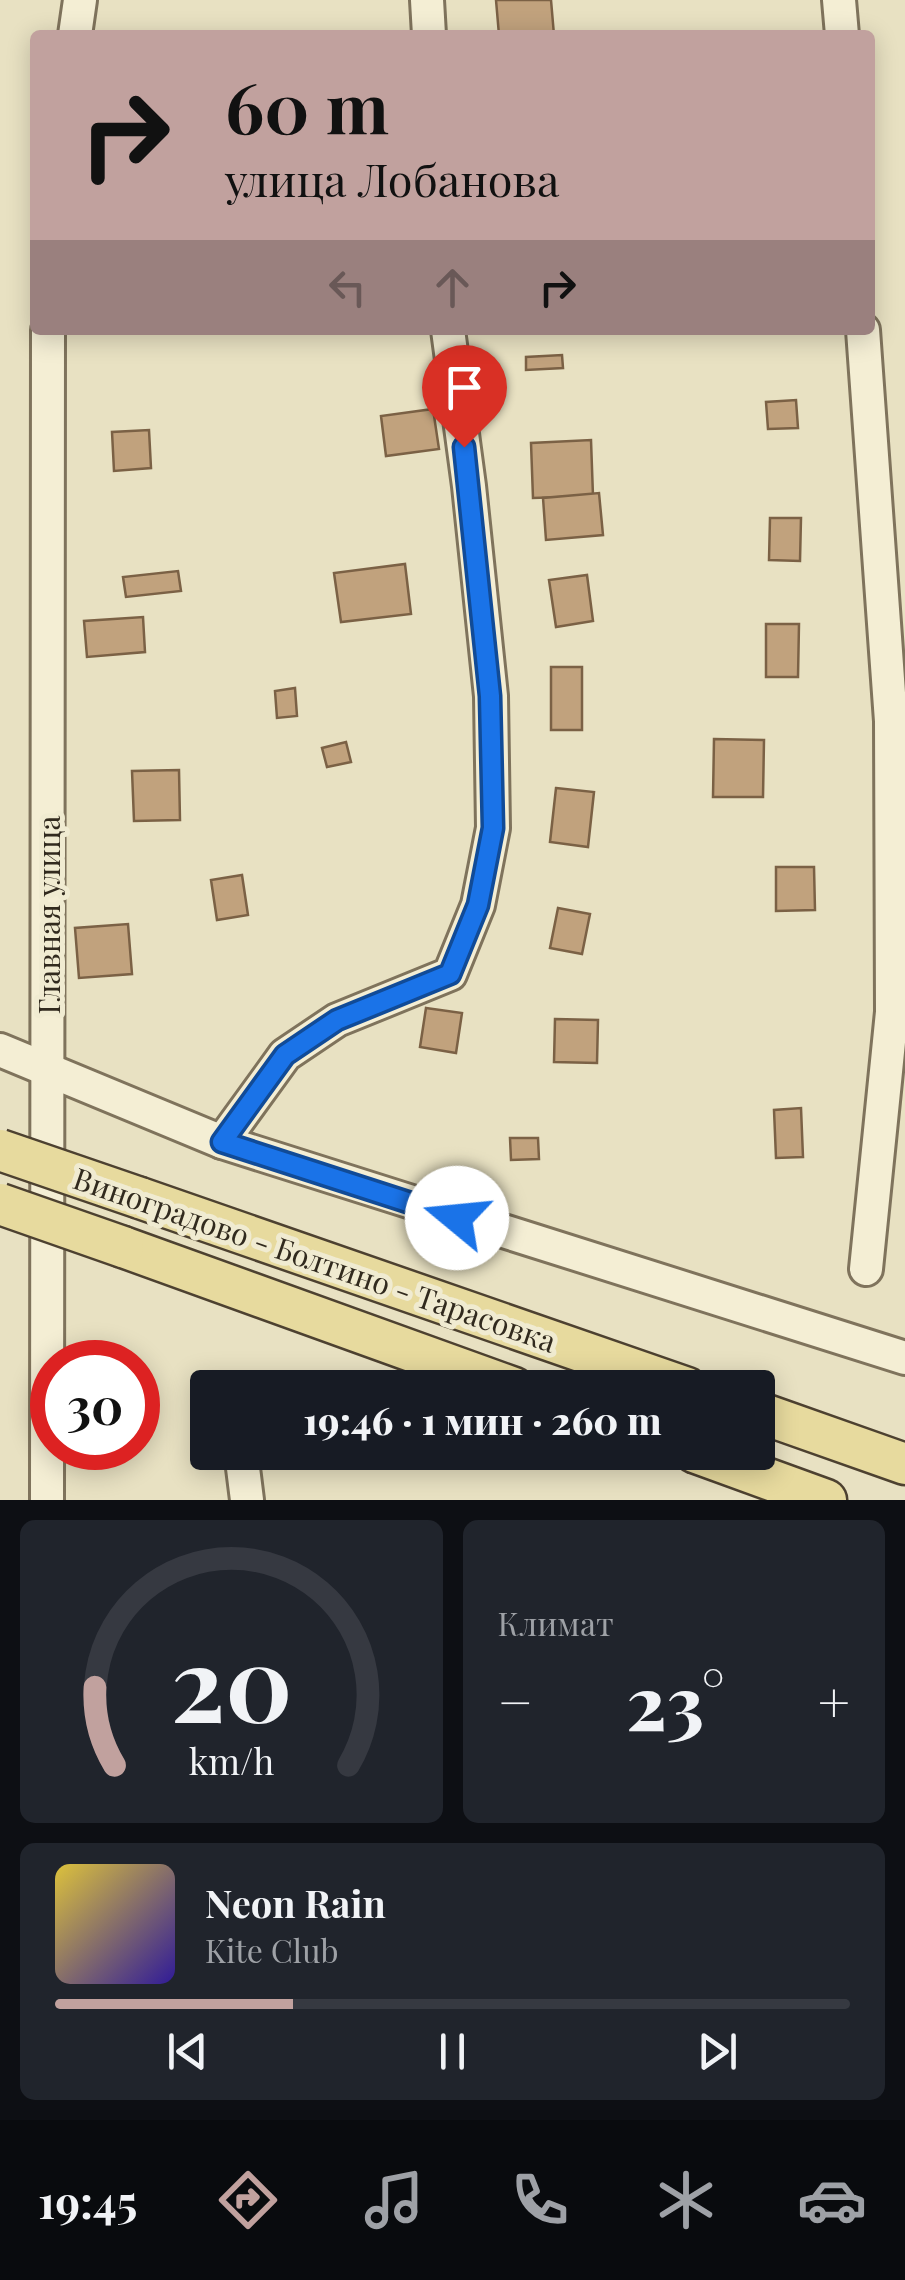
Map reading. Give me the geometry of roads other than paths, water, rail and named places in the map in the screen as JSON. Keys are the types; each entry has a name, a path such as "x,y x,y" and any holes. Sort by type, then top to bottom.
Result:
{"main road":[{"name":"Виноградово - Болтино - Тарасовка","path":"0,1150 635,1370"},
{"name":"Виноградово - Болтино - Тарасовка","path":"0,1204 464,1370"},
{"path":"775,1418 905,1464"},
{"path":"744,1470 826,1500"}],"street":[{"path":"76,30 80,0"},
{"path":"427,0 429,30"},
{"path":"840,0 842,30"},
{"name":"Главная улица","path":"47,1500 48,335"},
{"path":"222,1142 285,1055 337,1020 450,974 478,905 493,828 490,696 469,486 449,335"},
{"path":"863,335 892,721 892,1012 866,1269"},
{"path":"0,1050 222,1142 905,1358"},
{"path":"243,1470 246,1500"}]}
